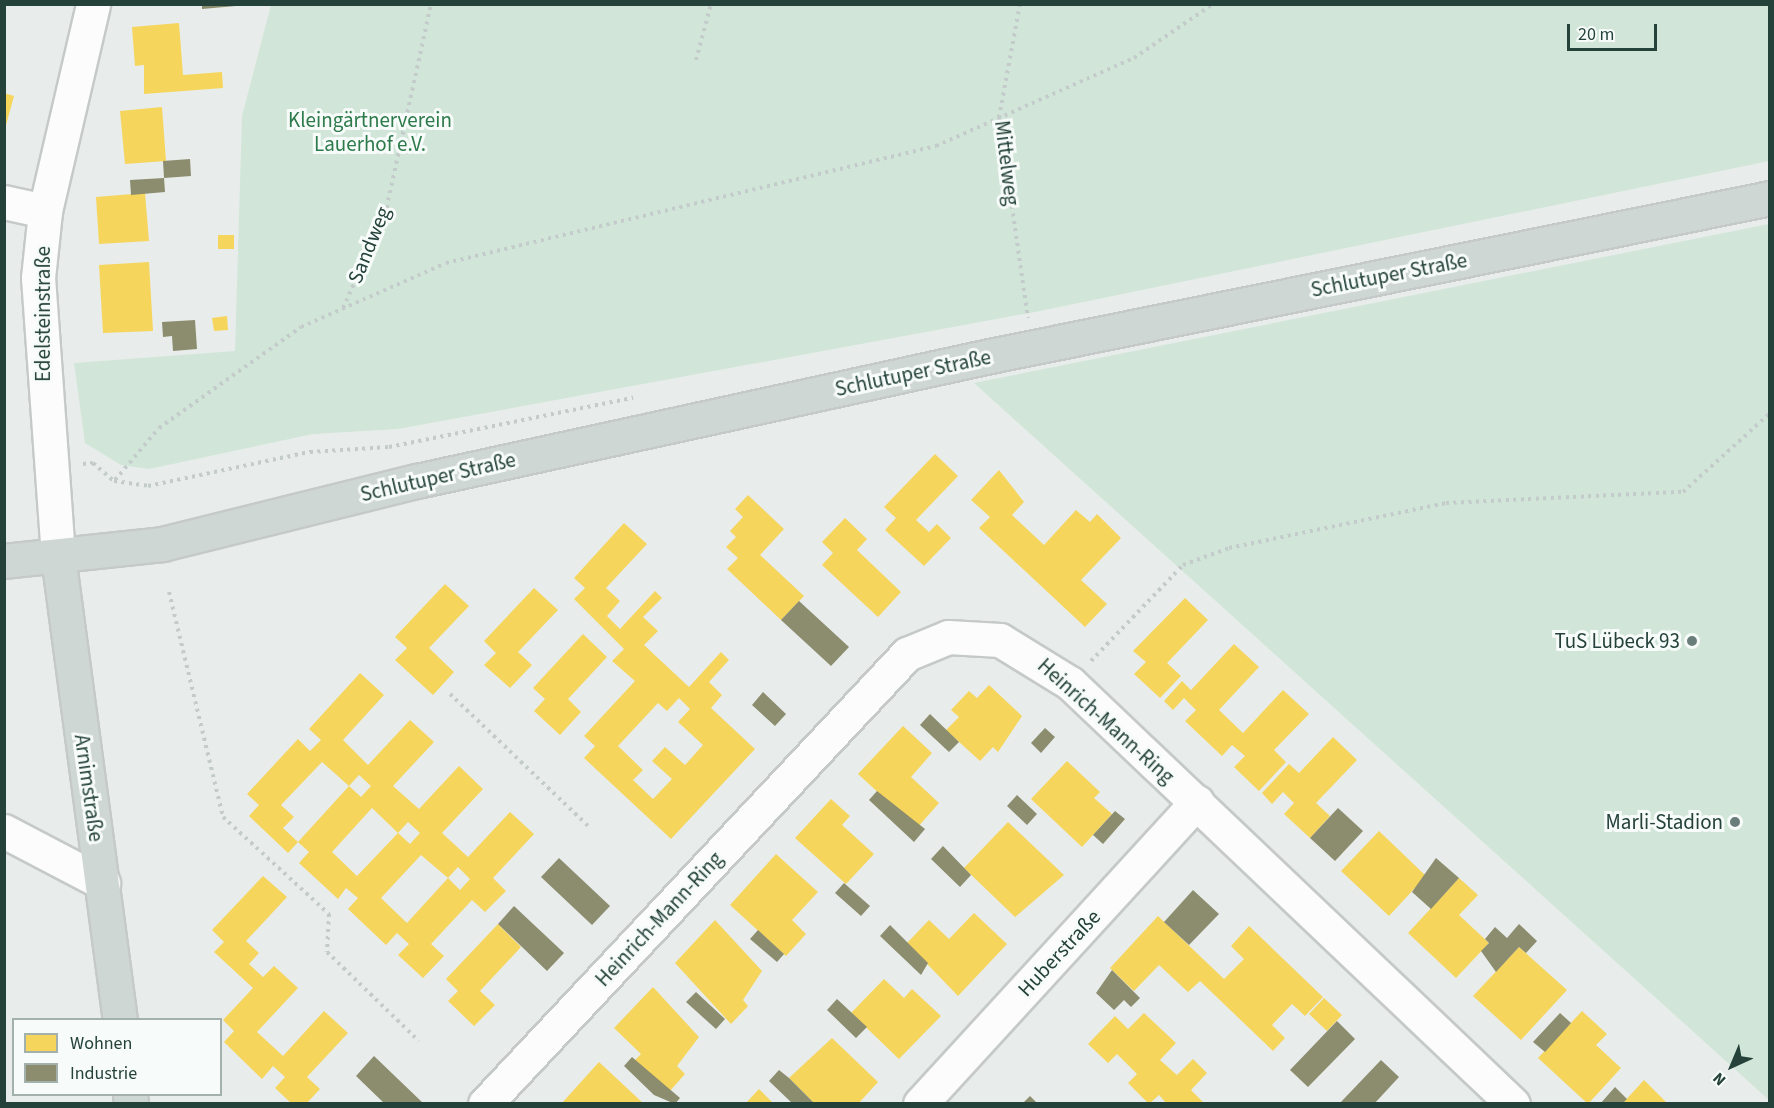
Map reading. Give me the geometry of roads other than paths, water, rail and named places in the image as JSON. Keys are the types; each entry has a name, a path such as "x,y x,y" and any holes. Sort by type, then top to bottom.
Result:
{"main road":[{"name":"Schlutuper Straße","path":"4,561 162,544 417,481 990,356 1770,198"},
{"name":"Arnimstraße","path":"58,556 120,1018"}],"street":[{"name":"Edelsteinstraße","path":"58,556 39,338 45,211 93,4"},
{"path":"4,202 45,211"},
{"name":"Heinrich-Mann-Ring","path":"485,1104 907,654 948,637 1000,640 1070,683 1513,1104"},
{"name":"Huberstraße","path":"920,1104 1197,802"},
{"path":"4,831 103,883"}],"place":[{"name":"TuS Lübeck 93","path":"1692,641"},
{"name":"Marli-Stadion","path":"1735,822"}],"park label":[{"name":"Kleingärtnerverein Lauerhof e.V.","path":"370,132"}]}
